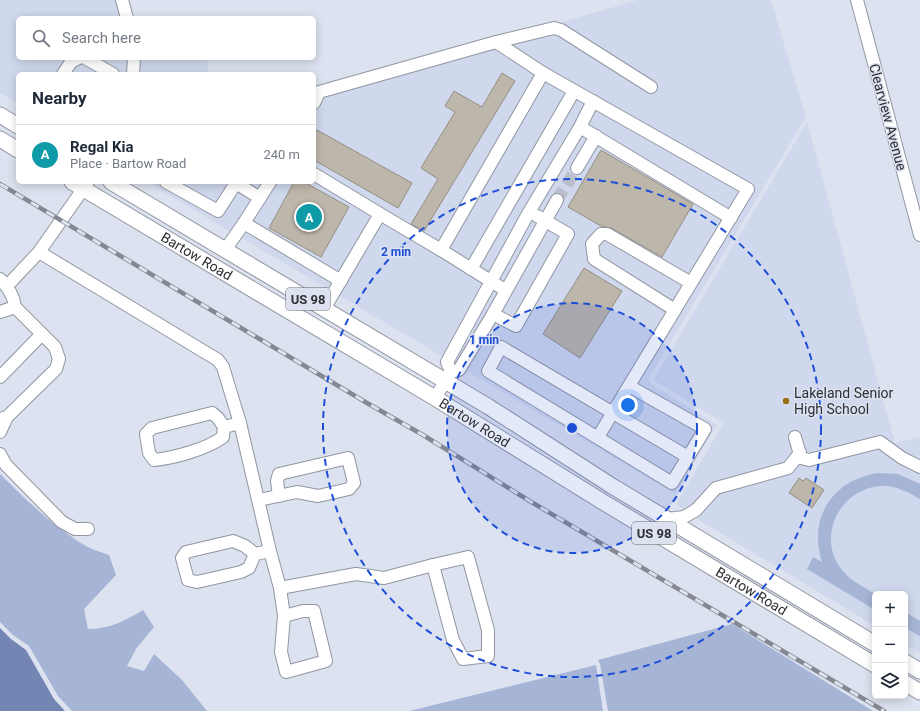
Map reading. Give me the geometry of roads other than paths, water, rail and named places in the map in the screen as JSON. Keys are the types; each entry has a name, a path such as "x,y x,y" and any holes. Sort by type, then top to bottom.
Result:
{"main road":[{"path":"0,115 16,125"},
{"path":"0,139 16,149"},
{"name":"Bartow Road","path":"81,184 435,398 603,502 872,663"},
{"name":"Bartow Road","path":"114,184 324,309 448,376 667,519 872,642"},
{"path":"907,663 920,671"},
{"path":"908,685 920,692"}],"street":[{"path":"122,0 126,16"},
{"name":"Clearview Avenue","path":"857,0 920,235"},
{"path":"316,98 319,92 496,42 554,28 561,30 651,87"},
{"path":"496,42 543,73 748,189 598,437"},
{"path":"64,72 71,62 75,60"},
{"path":"88,60 110,72"},
{"path":"133,72 134,60"},
{"path":"441,250 543,73"},
{"path":"471,269 574,91"},
{"path":"448,376 447,362 490,281 580,127 593,101"},
{"path":"580,127 730,218"},
{"path":"577,168 596,136"},
{"path":"316,175 505,290"},
{"path":"0,432 3,418 56,369 59,358 55,347 15,307 14,301 4,283 39,252 81,184"},
{"path":"170,184 218,211 234,184"},
{"path":"238,184 260,198"},
{"path":"225,250 269,184"},
{"path":"435,398 448,376 459,370 493,314 505,290 557,200"},
{"path":"493,314 516,326 568,234 529,212"},
{"path":"324,309 380,214"},
{"path":"244,223 341,281"},
{"path":"675,310 594,259 592,244 601,234 607,234 691,283"},
{"path":"39,252 218,360 223,367 240,423 280,588 284,616 281,652 286,672 326,661 314,610 284,616"},
{"path":"0,312 15,307"},
{"path":"0,377 42,334"},
{"path":"629,386 705,429 688,457 672,483 488,371 501,347 688,457"},
{"path":"212,413 218,418 224,427 223,437 216,442 168,459 154,460 149,453 146,434 152,428 212,413"},
{"path":"224,427 240,423"},
{"path":"795,437 802,458 809,460 880,442 902,458 920,467"},
{"path":"667,519 684,517 696,510 716,488 788,468 800,453"},
{"path":"0,454 6,465 62,522 75,529 88,529"},
{"path":"259,500 279,496 297,492 318,496 349,489 354,482 348,458 279,474 276,482 279,496"},
{"path":"255,554 249,568 241,572 197,582 188,580 182,558 186,552 233,541 245,546 255,554 270,551"},
{"path":"280,588 356,574 384,578 432,565 468,557 488,630 488,656 463,659 453,640 432,565"}],"tunnel":[{"path":"557,200 577,168"}],"railway":[{"path":"0,184 884,711"}],"place":[{"name":"Regal Kia","path":"309,217"},
{"name":"Lakeland Senior High School","path":"786,401"}]}
